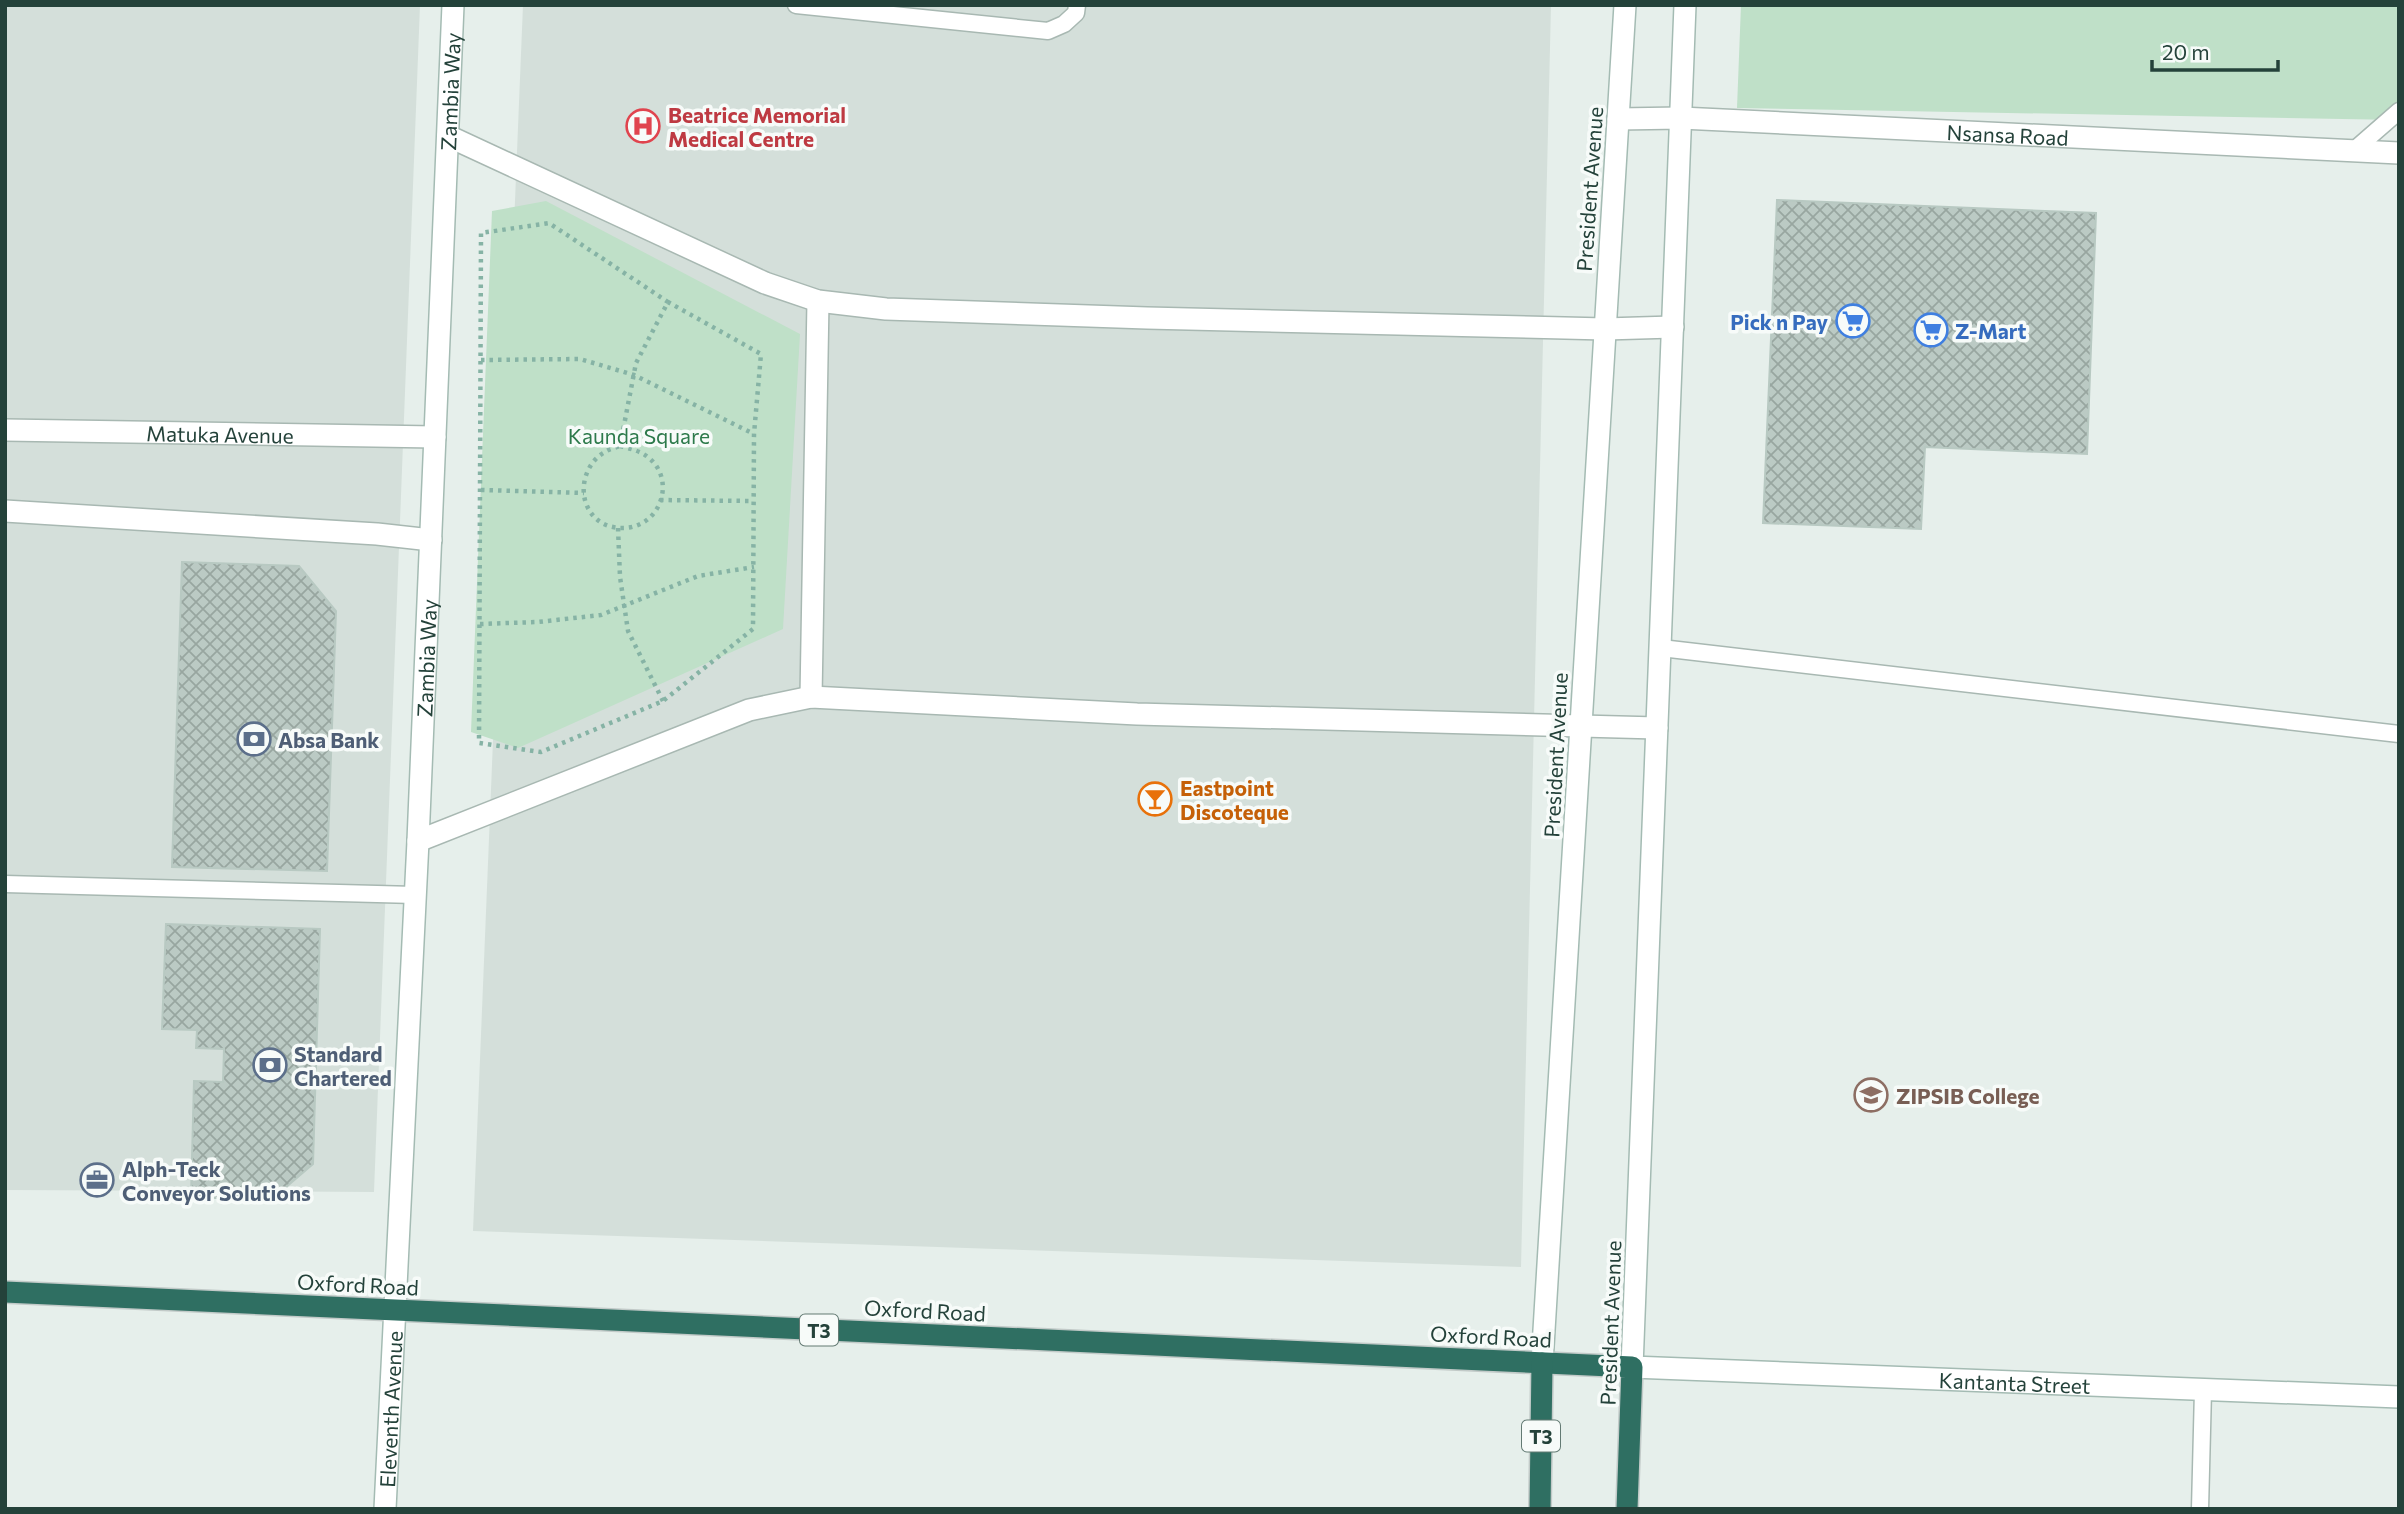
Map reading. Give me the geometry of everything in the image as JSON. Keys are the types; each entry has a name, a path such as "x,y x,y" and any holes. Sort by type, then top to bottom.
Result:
{"highway":[{"name":"Oxford Road","path":"5,1292 1632,1367"},
{"name":"President Avenue","path":"1540,1509 1542,1363"},
{"name":"President Avenue","path":"1627,1509 1632,1367"}],"street":[{"name":"Zambia Way","path":"395,1311 418,841 453,5"},
{"name":"President Avenue","path":"1542,1363 1625,5"},
{"name":"President Avenue","path":"1632,1367 1685,5"},
{"name":"Nsansa Road","path":"1618,119 1681,118 2399,153"},
{"path":"448,136 765,283 818,301 899,310 1605,329 1673,327"},
{"path":"811,696 818,301"},
{"name":"Matuka Avenue","path":"5,430 435,437"},
{"path":"5,511 377,534 431,540"},
{"path":"418,841 749,710 811,696 1138,714 1657,728"},
{"name":"Eleventh Avenue","path":"385,1509 395,1311"},
{"name":"Kantanta Street","path":"1632,1367 2399,1397"}],"lane":[{"path":"796,5 958,13 1048,31 1064,24 1076,13 1077,5"},
{"path":"2352,152 2399,111"},
{"path":"1661,648 2399,734"},
{"path":"5,884 415,895"},
{"path":"2200,1509 2203,1390"}],"path":[{"path":"549,223 668,302 761,355 754,433 753,629 663,701 541,752 479,743 481,360 481,233 549,223"},
{"path":"620,446 636,363 668,302"},
{"path":"481,360 580,359 634,375 754,433"},
{"path":"620,446 635,450 650,459 658,469 663,485 655,513 634,528 605,525 586,505 584,493 585,478 592,464 604,452 620,446"},
{"path":"481,490 584,493"},
{"path":"660,500 753,501"},
{"path":"618,528 620,577 628,631 663,701"},
{"path":"480,625 601,615 698,576 754,567"}],"shaded area":[{"path":"5,5 420,5 374,1192 5,1190"},
{"path":"523,5 1551,5 1521,1267 473,1231"}],"green space":[{"path":"1741,5 2399,5 2399,120 1737,108"},
{"name":"Kaunda Square","path":"546,201 800,334 783,629 518,748 471,732 492,211"}],"building":[{"name":"Z-Mart","path":"1777,200 2096,213 2087,454 1925,447 1921,529 1763,523"},
{"name":"Absa Bank","path":"182,562 299,566 336,611 327,871 172,867"},
{"name":"Standard Chartered","path":"166,924 320,929 313,1164 271,1200 191,1197 194,1081 223,1082 224,1049 196,1048 197,1030 162,1029"}],"place":[{"name":"Beatrice Memorial Medical Centre","path":"643,126"},
{"name":"Pick n Pay","path":"1853,321"},
{"name":"Z-Mart","path":"1931,330"},
{"name":"Absa Bank","path":"254,739"},
{"name":"Eastpoint Discoteque","path":"1155,799"},
{"name":"Standard Chartered","path":"270,1065"},
{"name":"ZIPSIB College","path":"1871,1095"},
{"name":"Alph-Teck Conveyor Solutions","path":"97,1180"}]}
